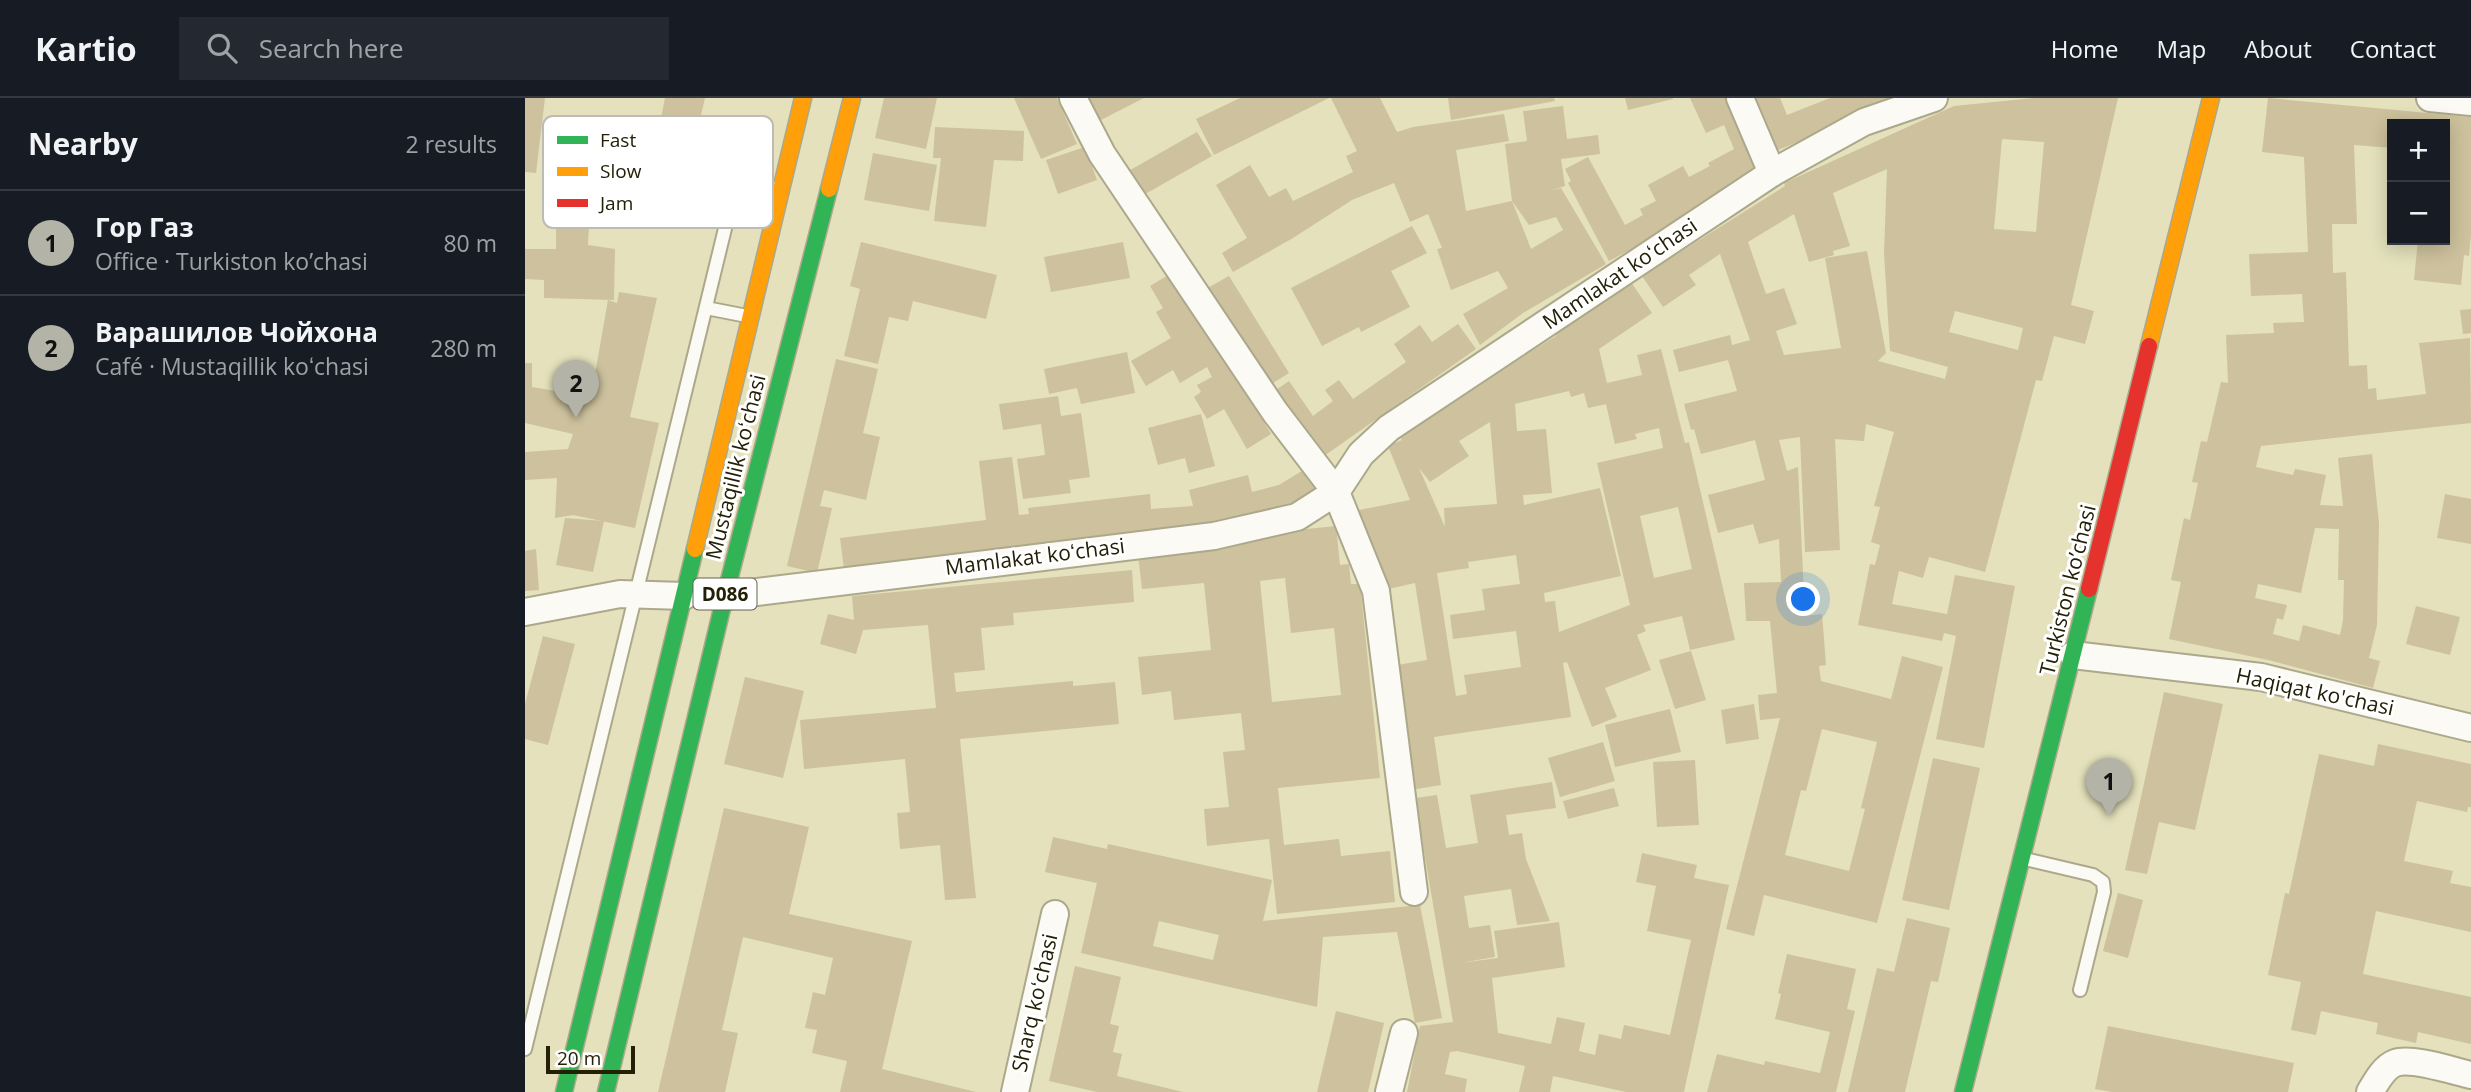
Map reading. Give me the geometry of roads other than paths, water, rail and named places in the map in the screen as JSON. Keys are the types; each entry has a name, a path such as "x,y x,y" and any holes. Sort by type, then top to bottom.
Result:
{"main road":[{"name":"Mustaqillik koʻchasi","path":"773,226 803,98"},
{"name":"Mustaqillik koʻchasi","path":"606,1092 725,596 852,98"},
{"name":"Turkiston ko’chasi","path":"1963,1092 2211,98"},
{"name":"Mustaqillik koʻchasi","path":"564,1092 773,228"}],"street":[{"path":"1073,98 1102,154 1275,412 1336,492 1376,591 1414,892"},
{"path":"1740,98 1772,173"},
{"name":"Mamlakat koʻchasi","path":"725,596 1214,536 1297,517 1336,492 1361,454 1389,428 1772,173 1864,121 1934,98"},
{"path":"2430,98 2471,102"},
{"path":"525,612 620,594 684,596"},
{"name":"Haqiqat ko'chasi","path":"2073,655 2261,677 2471,728"},
{"name":"Sharq koʻchasi","path":"1016,1092 1055,914"},
{"path":"1389,1092 1404,1033"},
{"path":"2370,1092 2382,1074 2394,1063 2412,1063 2471,1075"}],"lane":[{"path":"773,188 782,189"},
{"path":"525,1049 725,228"},
{"path":"706,308 751,317"},
{"path":"2022,858 2092,874 2103,881 2104,892 2080,990"}],"place":[{"name":"Варашилов Чойхона","path":"576,418"},
{"name":"Гор Газ","path":"2109,816"}]}
